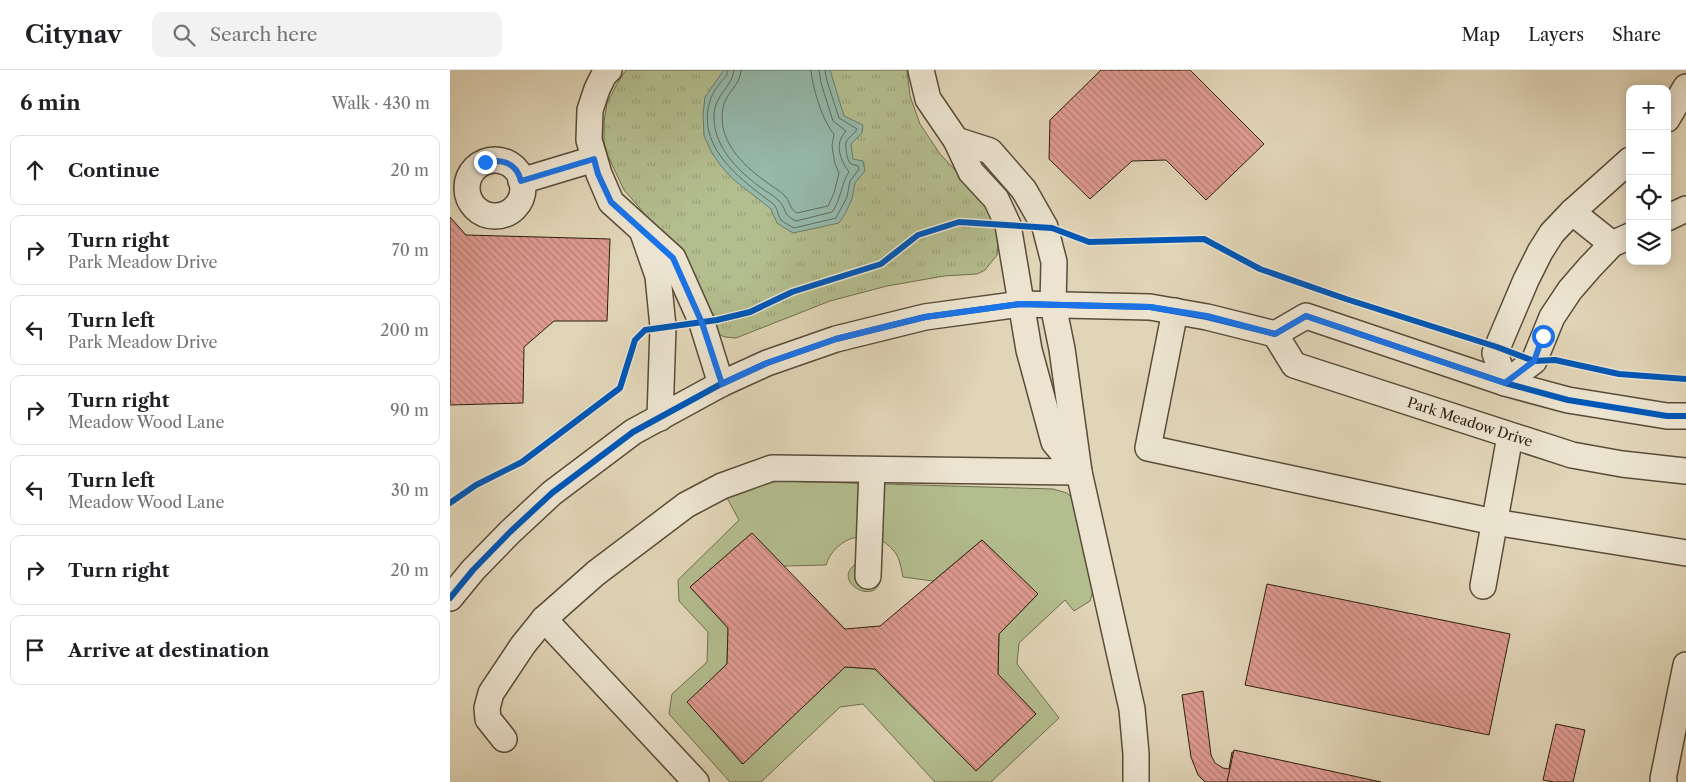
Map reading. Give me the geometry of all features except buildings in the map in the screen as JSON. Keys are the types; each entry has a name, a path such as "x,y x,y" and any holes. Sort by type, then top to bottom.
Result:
{"street":[{"path":"610,70 604,75 590,110 589,140 598,174 611,202 673,258 702,323 722,384"},
{"path":"921,70 928,99 956,140 970,172 996,199 1008,225 1029,350 1054,442 1078,472"},
{"path":"1671,112 1686,87"},
{"path":"956,140 990,152 1024,190 1045,228 1054,262 1053,305 1062,349 1078,472 1132,709 1136,754 1136,782"},
{"path":"521,181 594,159"},
{"path":"1505,383 1495,353 1540,252 1552,233 1572,212 1626,164"},
{"path":"1671,216 1686,209"},
{"path":"1505,383 1534,361 1552,317 1570,290 1590,266 1621,240 1572,212"},
{"path":"642,230 658,276 663,327 660,418"},
{"path":"454,585 552,493 634,432 722,384 767,363 836,339 925,317 1020,304 1150,307 1207,316 1275,334 1306,316 1505,383 1568,400 1667,416 1686,416"},
{"path":"1175,311 1148,448 1494,522 1686,553"},
{"name":"Park Meadow Drive","path":"1275,334 1294,365 1572,455 1622,464 1686,470"},
{"path":"1483,586 1510,436"},
{"path":"504,738 488,719 487,708 491,693 523,645 544,620 583,584 653,528 686,505 722,486 772,468 1078,472"},
{"path":"868,576 872,470"},
{"path":"544,620 696,782"},
{"path":"1663,781 1686,665"}],"green space":[{"path":"626,70 907,70 910,96 920,124 940,154 986,205 995,222 998,245 997,255 985,270 977,274 944,276 887,286 830,301 736,338 725,337 715,333 670,247 624,190 608,156 604,142 604,122 607,103"},
{"path":"769,482 1053,489 1067,493 1074,500 1093,591 1090,601 1074,611 1065,600 1019,643 1017,664 1059,718 991,782 935,782 863,704 840,707 761,782 730,782 669,714 672,694 707,662 708,632 679,601 678,580 739,520 726,496","holes":["752,533 784,566 826,565 837,547 856,537 866,536 876,538 894,551 899,560 903,577 933,581 982,540 1038,594 999,634 998,674 1036,714 976,771 875,669 845,667 742,764 688,702 727,664 728,628 690,587"]},
{"path":"861,561 880,572 879,584 874,590 866,592 851,584 848,577 851,569"}],"water":[{"path":"724,70 830,70 844,116 863,125 862,133 851,144 853,159 863,161 865,171 855,183 852,199 839,223 793,233 777,223 771,209 734,180 721,166 704,136 703,114 705,97"}],"cycle path":[{"path":"450,503 476,485 522,462 620,388 635,340 645,330 717,320 750,312 792,292 881,264 918,235 959,222 1052,228 1089,242 1204,239 1260,269 1534,361 1555,360 1619,374 1686,379"},
{"path":"450,598 473,570 552,493 633,432 721,384 767,363 836,339 925,317 1020,304 1150,307 1207,317 1275,334 1306,316 1505,383 1568,400 1667,416 1686,416"}],"route":[{"path":"485,162 498,160 510,164 520,175 521,181 594,159 598,174 611,202 673,258 702,323 722,384 767,363 836,339 925,317 1020,304 1150,307 1207,316 1275,334 1306,316 1505,383 1534,361 1543,336"}]}
